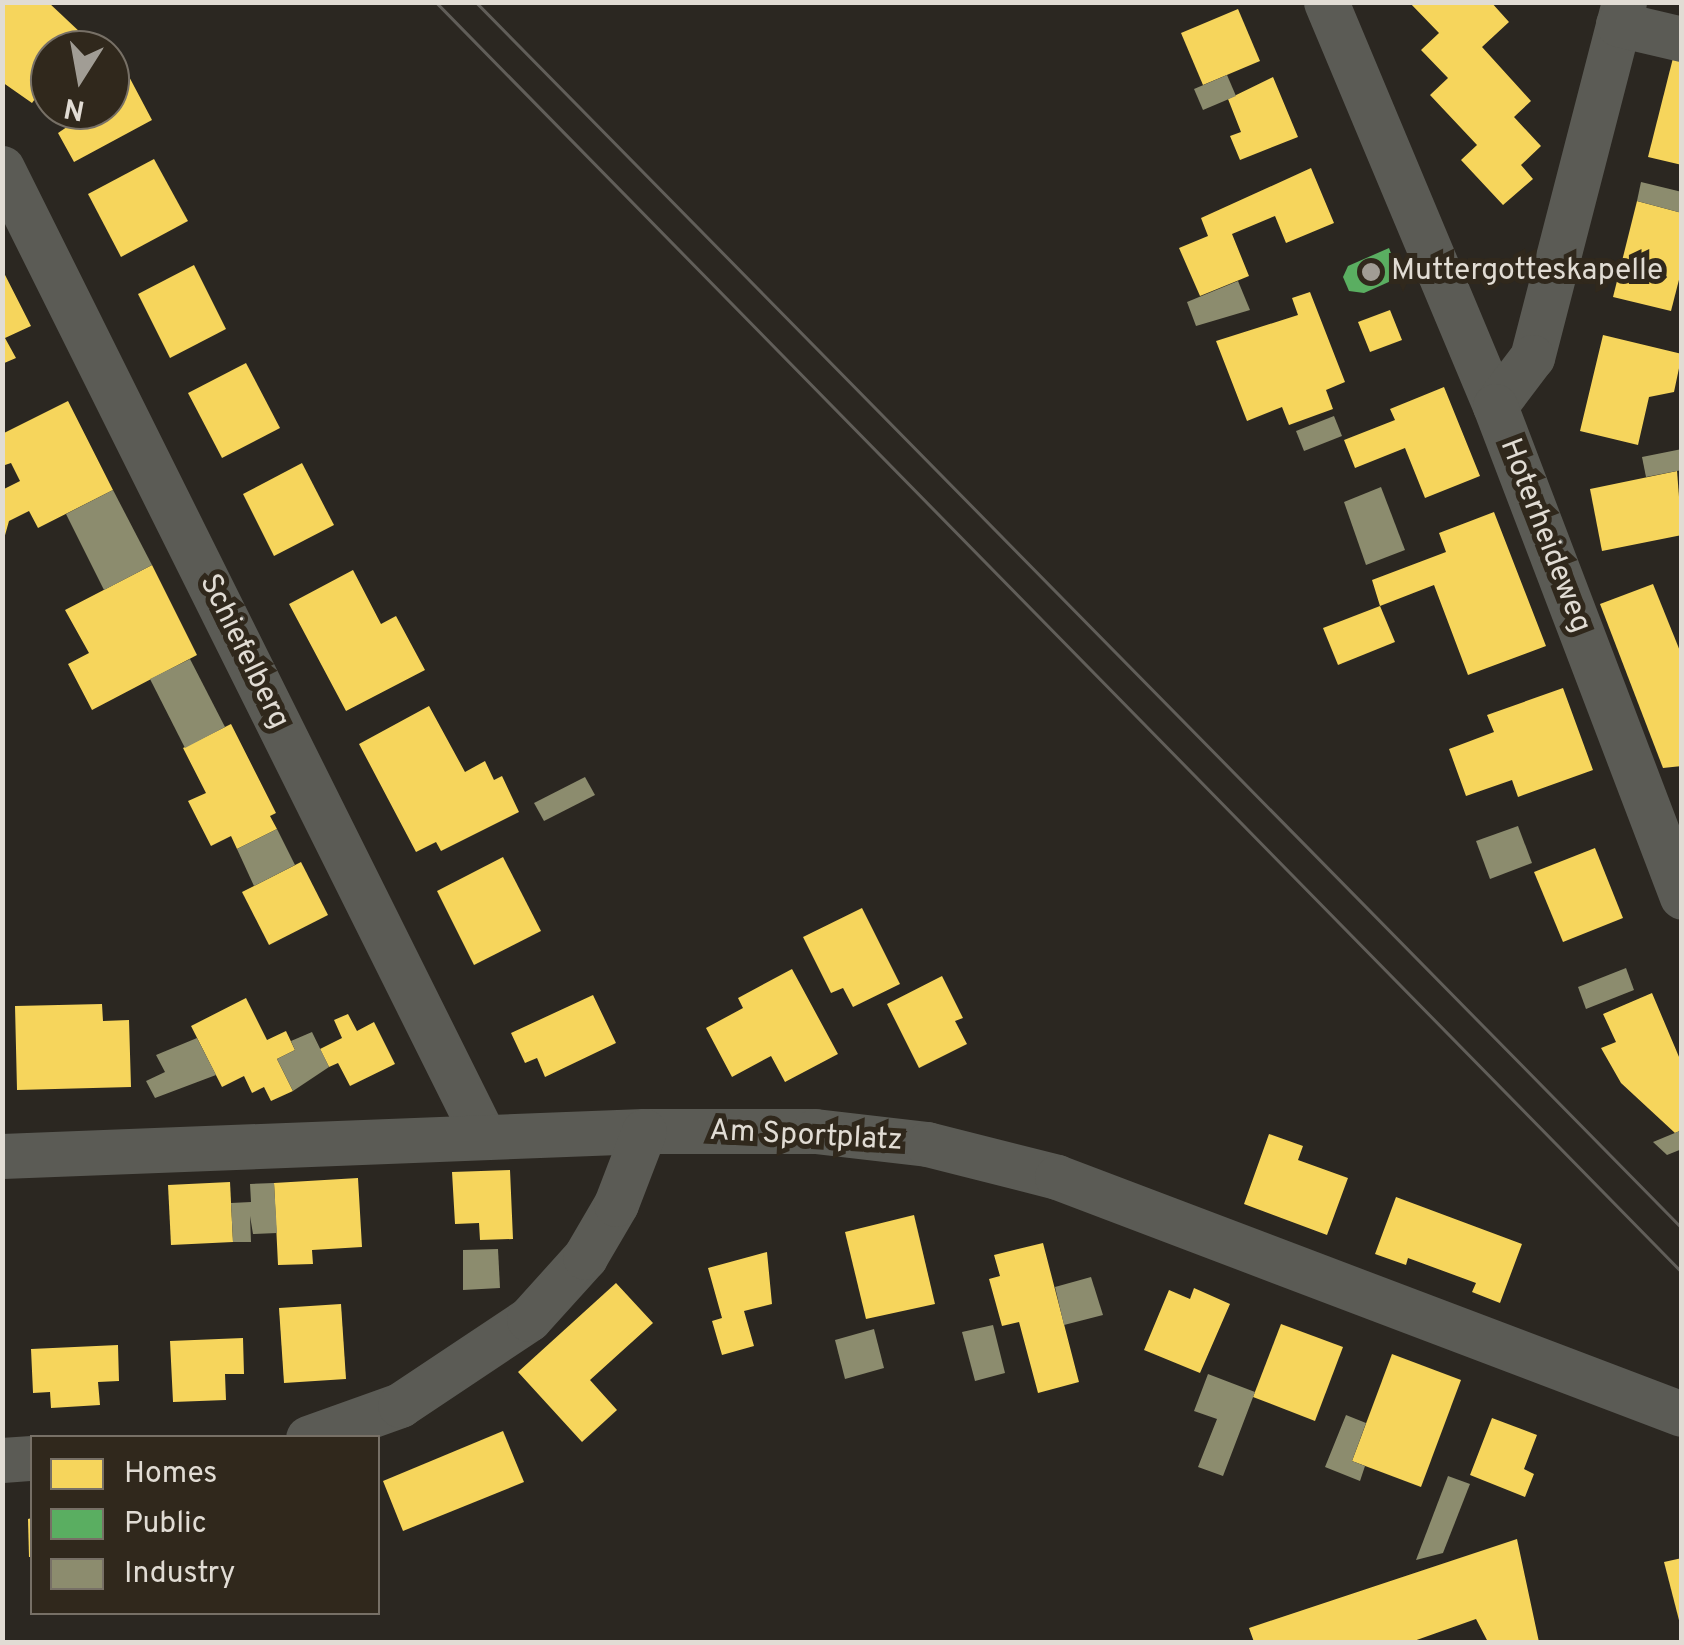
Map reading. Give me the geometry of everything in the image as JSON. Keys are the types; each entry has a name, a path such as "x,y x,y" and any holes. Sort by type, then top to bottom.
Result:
{"street":[{"path":"1326,2 1494,406"},
{"path":"1621,14 1682,39"},
{"name":"Hoterheideweg","path":"1621,14 1532,357 1494,406 1682,897"},
{"name":"Schiefelberg","path":"2,168 483,1135"},
{"path":"316,1435 400,1405 529,1319 585,1257 616,1204 644,1131"},
{"name":"Am Sportplatz","path":"2,1156 644,1131 816,1131 928,1144 1057,1177 1682,1414"},
{"path":"2,1460 30,1458"}],"building: Homes":[{"path":"2,2 48,2 78,30 30,30 30,102 2,82"},
{"path":"1409,2 1491,2 1509,22 1482,47 1531,101 1514,117 1541,146 1521,165 1533,179 1503,205 1461,160 1477,145 1430,95 1448,78 1421,50 1439,33"},
{"path":"1238,9 1260,61 1203,85 1181,33"},
{"path":"1673,58 1682,60 1682,165 1648,157"},
{"path":"1273,77 1298,137 1240,160 1230,136 1241,132 1228,99"},
{"path":"130,78 152,120 74,162 58,133 130,130"},
{"path":"154,159 188,221 121,257 88,194"},
{"path":"1311,168 1334,223 1286,243 1275,216 1232,234 1249,276 1200,296 1179,248 1208,236 1201,218"},
{"path":"1637,201 1682,213 1682,268 1671,311 1613,297"},
{"path":"194,265 226,329 170,358 138,294"},
{"path":"2,269 31,326 5,338 16,358 2,364"},
{"path":"1310,292 1345,382 1326,390 1333,409 1289,425 1282,407 1247,421 1216,341 1298,315 1292,298"},
{"path":"1390,310 1402,340 1370,352 1358,322"},
{"path":"1603,335 1682,354 1674,392 1649,397 1638,445 1580,431"},
{"path":"246,363 280,428 222,458 188,393"},
{"path":"1444,387 1480,476 1425,498 1405,448 1355,468 1344,440 1395,420 1390,409"},
{"path":"68,401 113,490 38,528 29,511 9,521 2,546 2,490 20,481 11,463 2,466 2,434"},
{"path":"302,463 334,525 274,556 243,494"},
{"path":"1677,471 1682,535 1602,551 1590,489"},
{"path":"1494,512 1546,646 1468,675 1434,585 1380,606 1372,580 1446,552 1439,533"},
{"path":"152,565 197,655 92,710 68,664 89,653 65,610"},
{"path":"353,570 381,624 396,616 425,670 346,711 289,604"},
{"path":"1653,584 1682,656 1682,766 1663,768 1600,604"},
{"path":"1380,606 1395,642 1338,665 1323,628"},
{"path":"1563,688 1593,770 1518,797 1512,780 1466,796 1449,749 1494,732 1487,715"},
{"path":"429,706 465,772 485,761 494,780 502,776 519,812 441,851 436,842 416,852 359,744"},
{"path":"231,724 276,813 270,816 277,829 237,849 231,836 211,846 188,801 206,793 183,748"},
{"path":"1595,848 1623,918 1563,942 1534,872"},
{"path":"503,857 541,931 474,965 437,891"},
{"path":"301,862 328,915 269,945 242,892"},
{"path":"862,908 900,984 853,1007 843,988 831,993 803,937"},
{"path":"792,969 838,1054 785,1082 771,1056 732,1077 706,1028 743,1008 738,998"},
{"path":"942,976 963,1018 955,1021 967,1044 919,1068 887,1004"},
{"path":"1652,993 1682,1064 1682,1130 1675,1133 1621,1083 1601,1048 1616,1042 1603,1014"},
{"path":"593,995 616,1043 545,1077 537,1058 525,1063 511,1033"},
{"path":"246,998 267,1040 286,1031 295,1050 277,1059 293,1091 271,1101 264,1087 252,1093 244,1076 222,1087 191,1026"},
{"path":"102,1004 103,1021 129,1020 131,1087 17,1090 15,1006"},
{"path":"348,1014 357,1031 374,1022 395,1064 350,1086 338,1063 329,1067 320,1049 342,1038 334,1020"},
{"path":"1269,1134 1303,1146 1298,1160 1348,1178 1327,1235 1244,1204"},
{"path":"510,1170 513,1239 480,1240 479,1223 455,1224 452,1172"},
{"path":"358,1178 362,1247 312,1250 313,1264 278,1265 274,1183"},
{"path":"230,1182 233,1242 171,1245 168,1185"},
{"path":"1396,1197 1522,1244 1500,1303 1472,1292 1476,1283 1408,1258 1406,1265 1375,1254"},
{"path":"914,1215 935,1304 866,1319 845,1232"},
{"path":"1043,1243 1079,1382 1038,1393 1019,1322 1002,1326 989,1279 1000,1276 994,1255"},
{"path":"767,1252 772,1304 744,1311 754,1346 722,1355 712,1321 722,1318 708,1268"},
{"path":"616,1283 653,1323 590,1380 617,1410 582,1442 518,1372"},
{"path":"1194,1288 1230,1304 1200,1373 1144,1350 1169,1290 1190,1299"},
{"path":"341,1304 346,1379 284,1383 279,1308"},
{"path":"1281,1324 1343,1347 1315,1421 1253,1397"},
{"path":"243,1338 244,1374 225,1374 226,1400 173,1402 170,1341"},
{"path":"118,1345 119,1381 98,1382 100,1405 51,1408 50,1392 33,1393 31,1349"},
{"path":"1392,1354 1461,1380 1421,1487 1352,1461"},
{"path":"1492,1418 1537,1435 1524,1469 1534,1474 1525,1497 1470,1475"},
{"path":"503,1431 524,1482 403,1531 383,1481"},
{"path":"1517,1539 1539,1642 1488,1642 1476,1619 1411,1642 1254,1642 1249,1628"},
{"path":"1682,1558 1682,1624 1680,1624 1664,1562"}],"building: Public":[{"name":"Muttergotteskapelle","path":"1389,248 1400,277 1364,293 1349,291 1343,277 1348,266"}],"building: Industry":[{"path":"1227,75 1236,96 1203,110 1194,89"},
{"path":"1641,182 1682,192 1682,213 1637,201"},
{"path":"1238,281 1250,310 1196,326 1187,302"},
{"path":"1334,416 1342,436 1304,451 1296,431"},
{"path":"1682,449 1682,470 1646,477 1642,457"},
{"path":"1381,487 1405,550 1366,565 1344,502"},
{"path":"113,490 152,565 104,590 66,514"},
{"path":"190,659 225,727 185,748 150,679"},
{"path":"585,777 595,795 544,821 534,803"},
{"path":"1518,826 1532,863 1490,879 1476,841"},
{"path":"277,829 295,865 254,886 237,849"},
{"path":"1626,968 1634,990 1586,1009 1578,987"},
{"path":"312,1032 329,1067 293,1091 277,1059 295,1050 291,1041"},
{"path":"197,1038 216,1075 155,1098 146,1081 165,1072 156,1055"},
{"path":"1682,1130 1682,1149 1667,1155 1653,1142"},
{"path":"274,1183 277,1233 253,1234 250,1216 251,1242 233,1242 231,1203 251,1202 250,1184"},
{"path":"498,1249 500,1288 463,1290 463,1250"},
{"path":"1091,1277 1103,1315 1064,1325 1055,1287"},
{"path":"993,1325 1005,1373 975,1381 962,1332"},
{"path":"874,1329 884,1368 845,1379 835,1340"},
{"path":"1208,1374 1255,1392 1223,1476 1198,1467 1217,1419 1194,1411"},
{"path":"1346,1415 1366,1423 1352,1461 1365,1466 1360,1481 1325,1467"},
{"path":"1448,1476 1470,1484 1443,1553 1416,1560"}],"tram line":[{"path":"436,2 1682,1272"},
{"path":"476,2 1682,1228"}],"place":[{"name":"Muttergotteskapelle","path":"1371,272"}]}
